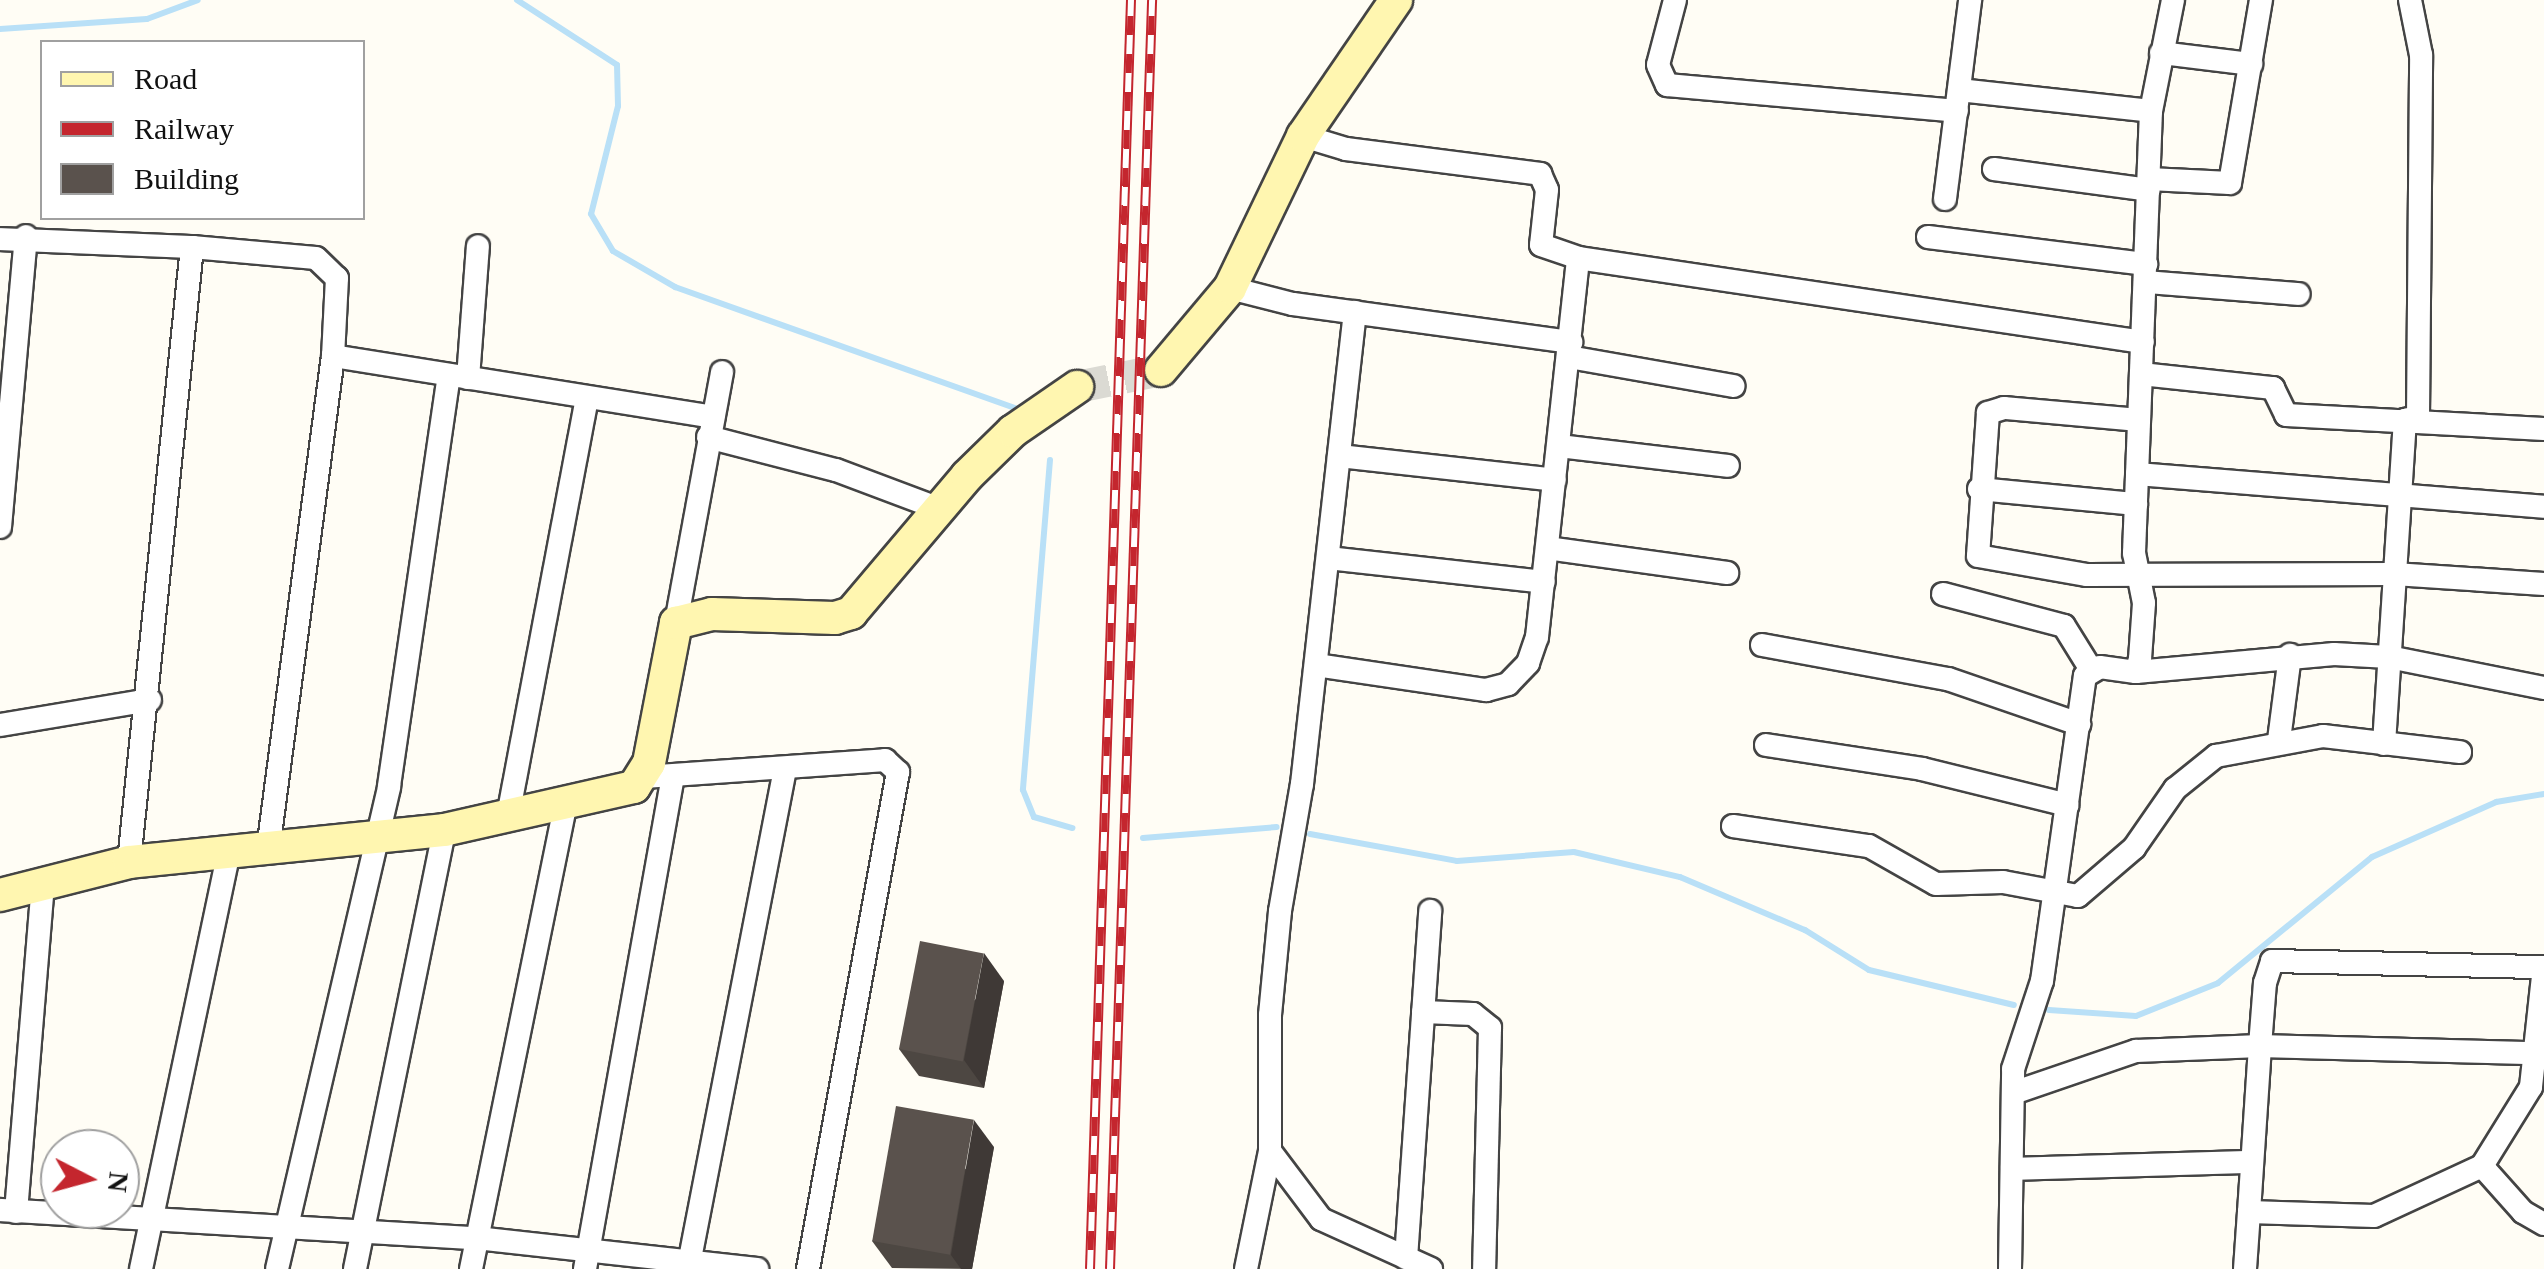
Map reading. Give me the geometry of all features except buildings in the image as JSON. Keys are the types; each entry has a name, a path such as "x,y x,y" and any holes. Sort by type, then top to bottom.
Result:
{"street":[{"path":"1161,370 1230,288 1304,136 1396,0"},
{"path":"1675,0 1658,66 1667,84 2151,111"},
{"path":"1945,199 1970,1 1958,0"},
{"path":"2136,672 2144,603 2137,573 2136,504 2151,111 2173,0"},
{"path":"1994,169 2148,185 2230,183 2261,0"},
{"path":"2405,420 2418,417 2421,55 2410,0"},
{"path":"2162,53 2251,64"},
{"path":"1304,136 1346,149 1540,174 1547,190 1542,245 1578,258 2143,342"},
{"path":"0,239 26,236 192,246 330,264 337,278 333,356 268,849"},
{"path":"0,526 26,236"},
{"path":"1928,237 2299,294"},
{"path":"130,862 150,700 192,246"},
{"path":"277,1269 396,741 478,246"},
{"path":"1316,665 1498,689 1535,649 1578,258"},
{"path":"1230,288 1570,349 1732,386"},
{"path":"1246,1269 1270,1151 1276,946 1316,665 1355,312"},
{"path":"333,356 587,397 710,427 937,508"},
{"path":"587,1258 659,776 676,623 722,372"},
{"path":"2141,374 2273,388 2286,415 2544,429"},
{"path":"676,623 712,614 836,618 851,613 937,508 1014,431 1078,387"},
{"path":"508,816 587,397"},
{"path":"2139,420 1994,408 1983,420 1976,546 1986,561 2086,574 2394,574 2544,584"},
{"path":"2384,744 2405,420"},
{"path":"1559,446 1728,466"},
{"path":"1339,456 1555,480"},
{"path":"2137,474 2544,507"},
{"path":"1979,489 2136,504"},
{"path":"1548,548 1727,573"},
{"path":"1328,558 1544,582"},
{"path":"1942,594 2064,626 2090,668 2042,981 2018,1047 2013,1093 2010,1269"},
{"path":"1762,645 1948,679 2079,724"},
{"path":"2279,740 2290,655"},
{"path":"2090,668 2136,672 2290,655 2389,657 2544,688"},
{"path":"0,724 150,700"},
{"path":"1733,826 1883,850 1936,884 2003,882 2078,896 2121,861 2197,768 2279,740 2322,736 2460,752"},
{"path":"1766,746 1922,769 2068,804"},
{"path":"0,895 130,862 444,830 565,805 659,776 884,760 898,772 808,1269"},
{"path":"689,1264 785,769"},
{"path":"471,1269 565,805"},
{"path":"355,1269 444,830"},
{"path":"141,1269 228,853"},
{"path":"42,884 8,1211 363,1235 476,1238 587,1258 757,1269"},
{"path":"1406,1258 1430,911"},
{"path":"2245,1269 2266,969 2280,958 2544,967 2527,1099 2482,1166 2374,1216 2249,1212"},
{"path":"1423,1012 1472,1014 1490,1028 1484,1269"},
{"path":"2013,1093 2136,1050 2260,1046 2534,1054"},
{"path":"1270,1151 1322,1219 1431,1269"},
{"path":"2012,1169 2252,1162"},
{"path":"2482,1166 2523,1212 2544,1224"}],"waterway":[{"path":"0,29 147,19 198,0"},
{"path":"517,0 617,65 618,106 591,214 613,251 675,287 1023,411"},
{"path":"1050,460 1023,790 1034,817 1072,828"},
{"path":"2049,1010 2136,1016 2218,983 2372,857 2496,802 2544,794"},
{"path":"1143,838 1277,827"},
{"path":"1310,834 1457,861 1574,852 1680,877 1805,930 1869,970 2014,1005"}],"tunnel":[{"path":"1077,387 1161,370"}],"railway":[{"path":"1090,1269 1131,0"},
{"path":"1110,1269 1152,0"}]}
